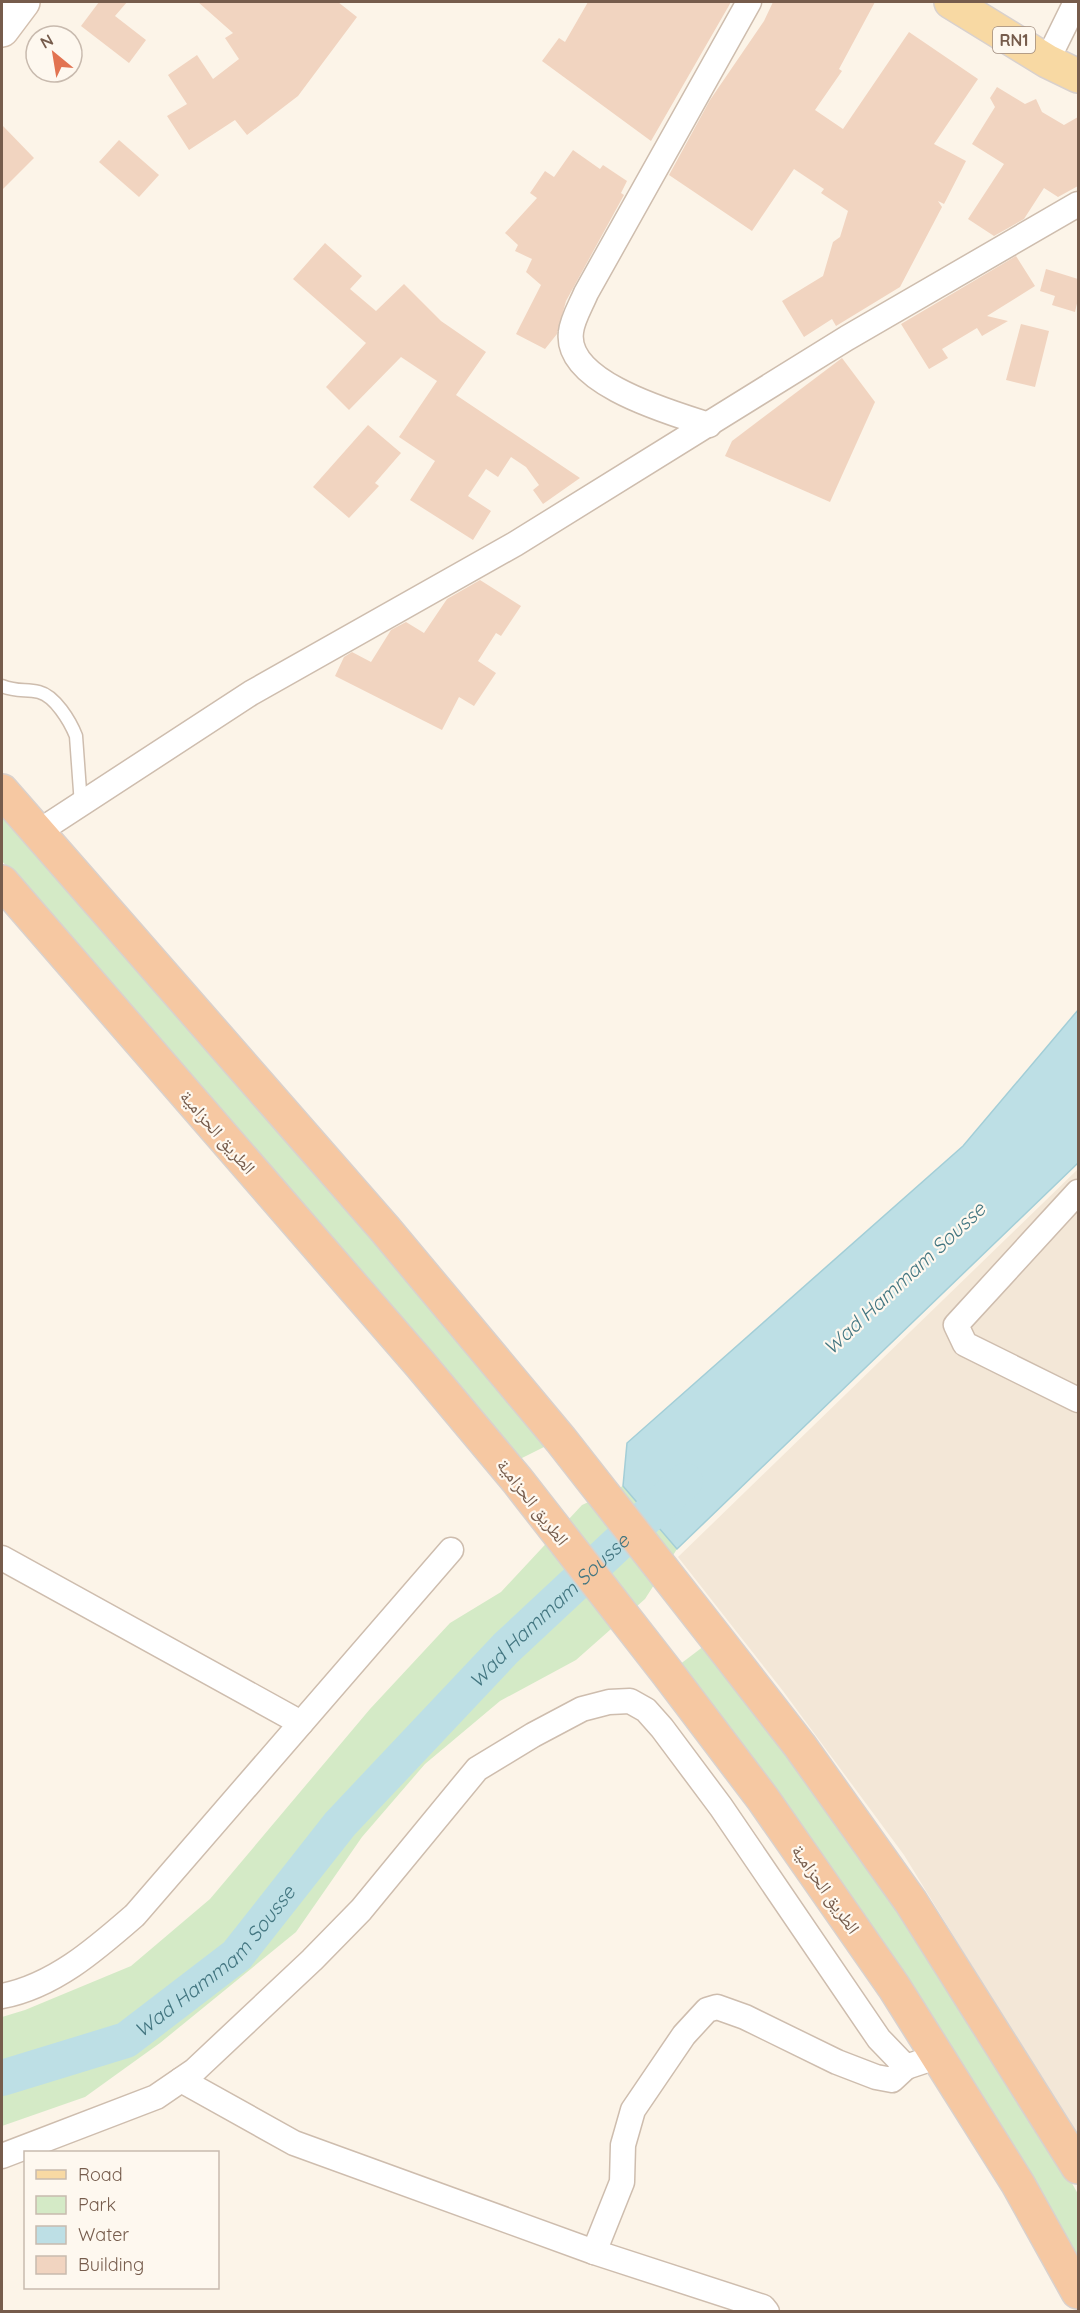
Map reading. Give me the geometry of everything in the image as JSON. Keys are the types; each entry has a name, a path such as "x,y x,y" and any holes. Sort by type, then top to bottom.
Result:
{"highway":[{"path":"2,791 384,1228 561,1440 713,1634 800,1746 911,1902 1078,2167"},
{"name":"الطريق الحزامية","path":"2,882 131,1028 517,1480 763,1798 894,1987 921,2062 1018,2184 1078,2292"}],"main road":[{"path":"2,30 23,2"},
{"name":"RN1","path":"951,2 1047,61 1078,76"}],"street":[{"path":"709,425 662,410 602,382 580,365 572,350 570,332 586,293 749,2"},
{"path":"1047,61 1076,2"},
{"path":"38,832 251,693 515,544 847,338 1078,204"},
{"path":"1078,1192 956,1325 965,1344 1078,1400"},
{"path":"2,1996 28,1991 88,1956 135,1915 451,1550"},
{"path":"2,1558 302,1723"},
{"path":"2,2156 156,2097 194,2071 312,1960 361,1910 477,1769 582,1709 630,1701 646,1710 662,1728 721,1807 869,2026 921,2062 892,2080 876,2077 837,2062 745,2017 717,2007 707,2010 684,2036 633,2110 623,2145 622,2182 594,2252"},
{"path":"181,2080 294,2143 594,2252 763,2307 766,2312"}],"lane":[{"path":"2,686 16,692 36,692 48,695 73,727 76,736 76,768 81,805"}],"shaded area":[{"path":"1078,1169 1078,2139 904,1855 783,1691 678,1557"}],"green space":[{"path":"2,809 550,1444 516,1461 2,861"},
{"path":"623,1486 677,1549 645,1599 576,1660 500,1701 425,1764 362,1837 296,1932 160,2043 85,2097 2,2126 2,2017 25,2010 131,1966 210,1899 370,1709 450,1623 501,1592 582,1505"},
{"path":"708,1643 890,1896 1064,2169 1078,2194 1078,2270 679,1665"}],"water":[{"path":"1078,1010 1078,1163 677,1549 623,1486 627,1443 963,1146"}],"building":[{"path":"99,2 127,2 115,16 146,40 129,63 84,28 82,24"},
{"path":"198,2 338,2 357,17 298,96 247,135 235,120 189,150 167,116 187,104 168,75 197,55 213,79 239,59 225,38 233,33"},
{"path":"588,2 731,2 651,141 542,61 559,38 565,42"},
{"path":"773,2 875,2 839,69 842,71 815,110 843,129 909,32 978,79 934,144 966,161 944,204 938,201 942,207 900,287 836,326 832,319 804,337 782,301 823,276 833,242 840,237 848,211 821,193 824,189 794,169 752,231 669,175 710,100 764,21"},
{"path":"997,87 1025,104 1036,99 1042,112 1064,125 1078,117 1078,186 1058,197 1044,188 1024,219 994,236 968,219 1004,164 972,144 995,107 990,98"},
{"path":"2,125 34,158 2,190"},
{"path":"119,140 159,175 139,197 99,162"},
{"path":"573,150 600,169 603,165 627,181 621,193 624,195 566,301 557,334 545,349 516,334 541,285 526,272 532,259 515,251 518,245 505,233 537,198 530,193 545,171 554,177"},
{"path":"325,243 362,276 350,289 376,311 404,284 441,321 486,352 456,395 580,478 543,504 533,490 539,485 526,467 511,457 498,477 486,469 468,496 491,511 473,540 410,500 435,461 399,437 437,381 401,357 349,410 326,387 366,343 293,279"},
{"path":"1016,256 1035,286 987,316 1008,321 982,336 977,328 942,349 948,358 929,369 901,324"},
{"path":"1046,269 1078,279 1078,299 1075,312 1052,305 1055,296 1040,291"},
{"path":"1021,324 1049,331 1035,387 1006,380"},
{"path":"842,358 875,402 830,502 725,456 732,441"},
{"path":"368,425 401,453 375,483 379,486 349,518 313,487"},
{"path":"480,580 521,606 501,636 496,633 478,661 496,673 474,706 459,697 442,730 335,676 344,657 352,652 371,662 391,630 406,622 424,633 447,599"}],"waterway":[{"name":"Wad Hammam Sousse","path":"2,2078 126,2040 237,1955 340,1824 506,1648 685,1481"}]}
